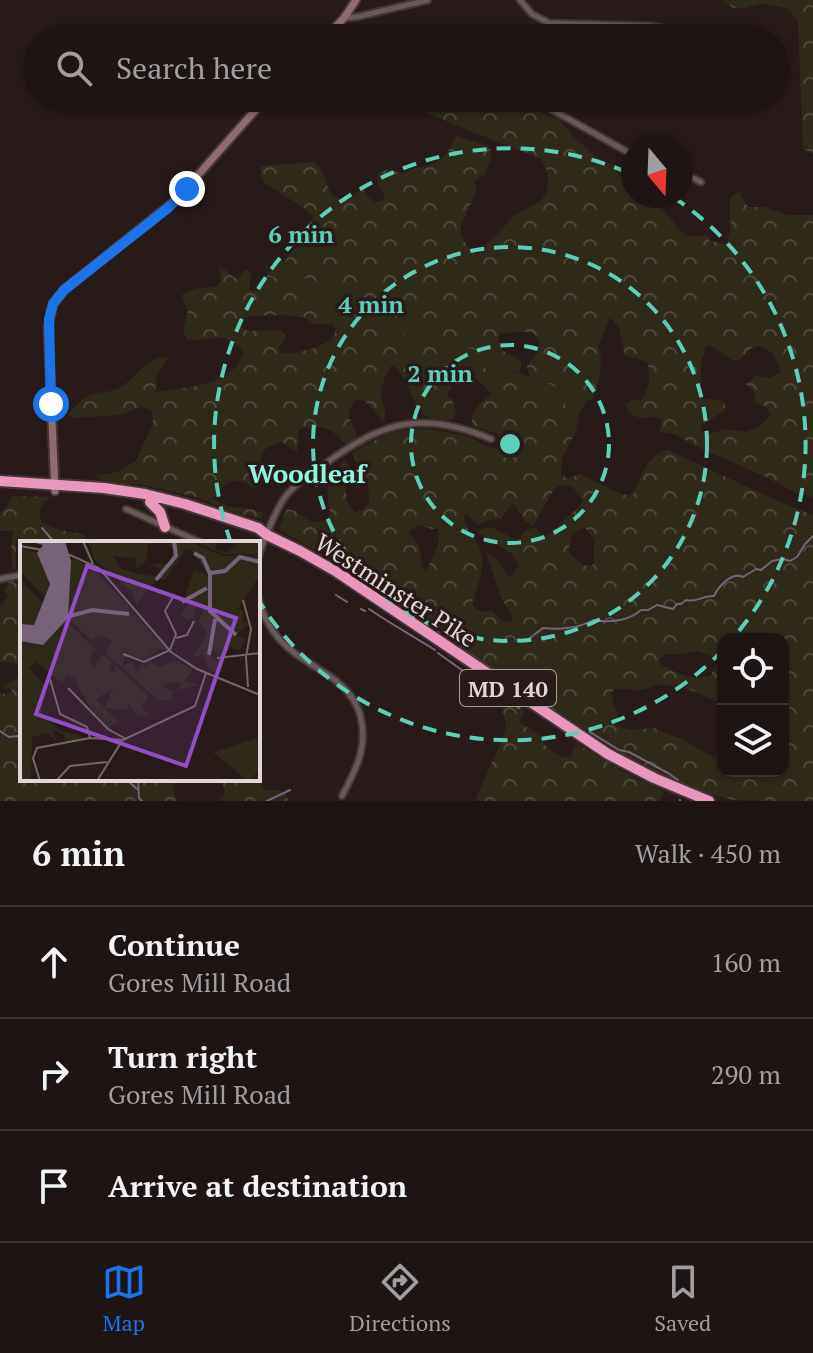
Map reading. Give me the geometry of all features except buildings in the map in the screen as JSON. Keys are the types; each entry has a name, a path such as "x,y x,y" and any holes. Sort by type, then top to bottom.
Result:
{"highway":[{"name":"Westminster Pike","path":"0,484 104,488 167,499 258,528 337,572 608,754 709,801"},
{"name":"Westminster Pike","path":"54,487 150,502 204,516 255,535 267,535"},
{"path":"150,502 160,512 165,527"}],"street":[{"path":"338,24 356,0"},
{"path":"344,18 428,0"},
{"path":"520,0 532,14 549,23 583,24"},
{"path":"54,487 48,338 53,304 64,290 176,200 254,112"},
{"path":"556,112 621,148"},
{"path":"693,178 701,182"},
{"path":"260,552 276,512 287,495 345,449 373,433 405,424 428,422 455,425 491,439"},
{"path":"126,509 197,541"},
{"path":"0,579 20,575"},
{"path":"260,605 280,641 343,685 358,710 362,724 362,747 342,796"}],"green space":[{"path":"722,0 813,0 813,154 803,149 798,21 788,9 763,3 733,8"},
{"path":"424,112 539,112 559,119 591,153 621,168 621,208 661,208 688,237 704,235 710,241 726,244 731,227 730,198 739,192 748,207 765,207 786,215 813,215 813,497 796,493 677,435 660,432 662,420 657,417 638,417 630,413 626,405 642,399 647,390 648,363 625,356 619,327 610,317 598,346 600,375 593,398 587,401 530,377 527,366 537,352 539,342 533,334 520,331 506,333 500,334 498,339 502,350 520,360 519,372 485,354 394,319 319,282 295,275 285,261 307,233 313,217 265,183 261,178 261,166 314,162 324,173 334,196 351,199 362,187 375,202 382,201 385,194 377,174 390,170 404,174 434,163 447,152 456,136 490,147 491,158 484,175 474,181 476,191 461,226 465,243 477,255 515,215 541,201 547,192 548,173 541,159","holes":["710,345 734,361 750,350 765,347 781,372 769,378 756,376 746,384 755,393 754,402 766,407 770,415 758,428 745,432 725,429 703,433 700,426 725,410 725,402 701,395 701,364 705,347"]},
{"path":"281,259 295,275 319,282 394,319 485,354 507,368 587,401 580,411 267,274"},
{"path":"219,267 238,279 245,270 251,272 249,290 254,291 263,285 267,274 580,411 576,431 562,458 561,474 568,479 580,474 623,495 633,494 650,461 668,450 813,515 813,801 734,800 704,792 646,768 564,719 369,584 279,529 287,509 310,521 328,519 327,489 332,473 344,461 348,464 347,500 355,512 364,509 368,503 368,486 352,453 386,435 417,429 437,431 468,437 496,448 501,435 472,425 475,411 492,394 473,378 464,377 449,391 447,396 452,399 456,414 453,420 434,419 418,407 402,376 392,365 381,389 384,423 368,404 356,399 349,415 357,438 347,446 326,428 315,427 299,429 297,452 282,442 271,445 262,455 253,487 240,481 230,482 213,498 226,505 258,511 264,514 261,519 223,509 200,498 100,479 96,474 119,471 136,461 153,423 152,410 141,407 119,415 73,418 68,415 82,400 93,394 120,388 149,363 160,358 167,358 157,374 155,392 208,383 231,371 239,362 243,350 227,339 187,340 183,329 188,311 182,295 193,289 216,286 220,281","holes":["248,316 304,317 314,324 332,324 336,328 334,335 321,345 299,352 281,353 278,348 286,338 281,330 248,331 241,327","561,485 573,487 583,501 543,538 535,527 514,539 491,527 479,530 479,533 511,553 519,565 513,575 508,576 498,561 486,552 500,595 513,619 511,622 502,620 492,611 478,610 472,603 481,574 481,551 467,527 464,515 469,515 479,525 501,519 512,504 533,526 555,488","418,525 438,528 437,546 426,573 419,545 409,533","585,528 594,539 594,564 591,566 582,565 568,551 572,534","717,633 789,633 789,777 717,777 717,755 714,758 654,728 629,730 616,725 618,717 611,694 614,689 674,686 701,694 717,703 717,665 710,676 690,677 660,664 660,658 665,654 697,651 717,659"]},
{"path":"12,496 53,497 41,507 42,522 56,529 85,535 86,541 16,541 16,566 13,570 13,531 0,531 0,513"},
{"path":"12,581 20,585 20,781 176,781 173,790 178,801 0,801 0,692 6,695 12,692 11,688 3,689 4,686 19,677 19,668 15,664 0,662 0,606 8,597 4,590"},
{"path":"509,699 520,704 524,711 519,722 540,736 545,745 558,755 572,757 573,749 578,744 664,792 659,801 475,801 505,733 502,707"},
{"path":"222,781 258,781 265,790 283,792 288,801 218,801 225,794"}],"waterway":[{"path":"42,528 53,541"},
{"path":"526,641 543,628 569,628 593,620 618,620 657,605 673,609 686,600 714,596 722,584 734,576 743,577 756,569 761,570 772,561 790,561 797,557 813,536"},
{"path":"362,573 417,618 501,675"},
{"path":"336,595 347,602"},
{"path":"361,609 365,611"},
{"path":"369,609 435,650"},
{"path":"438,653 473,678"},
{"path":"519,687 577,727"},
{"path":"500,695 519,708"},
{"path":"0,731 9,737 20,738"},
{"path":"590,732 678,780"},
{"path":"128,781 137,789"},
{"path":"138,781 142,801"},
{"path":"267,801 290,790"}],"district":[{"name":"Woodleaf","path":"307,473"}],"route":[{"path":"51,404 48,328 53,304 64,290 168,208 187,189"}]}
